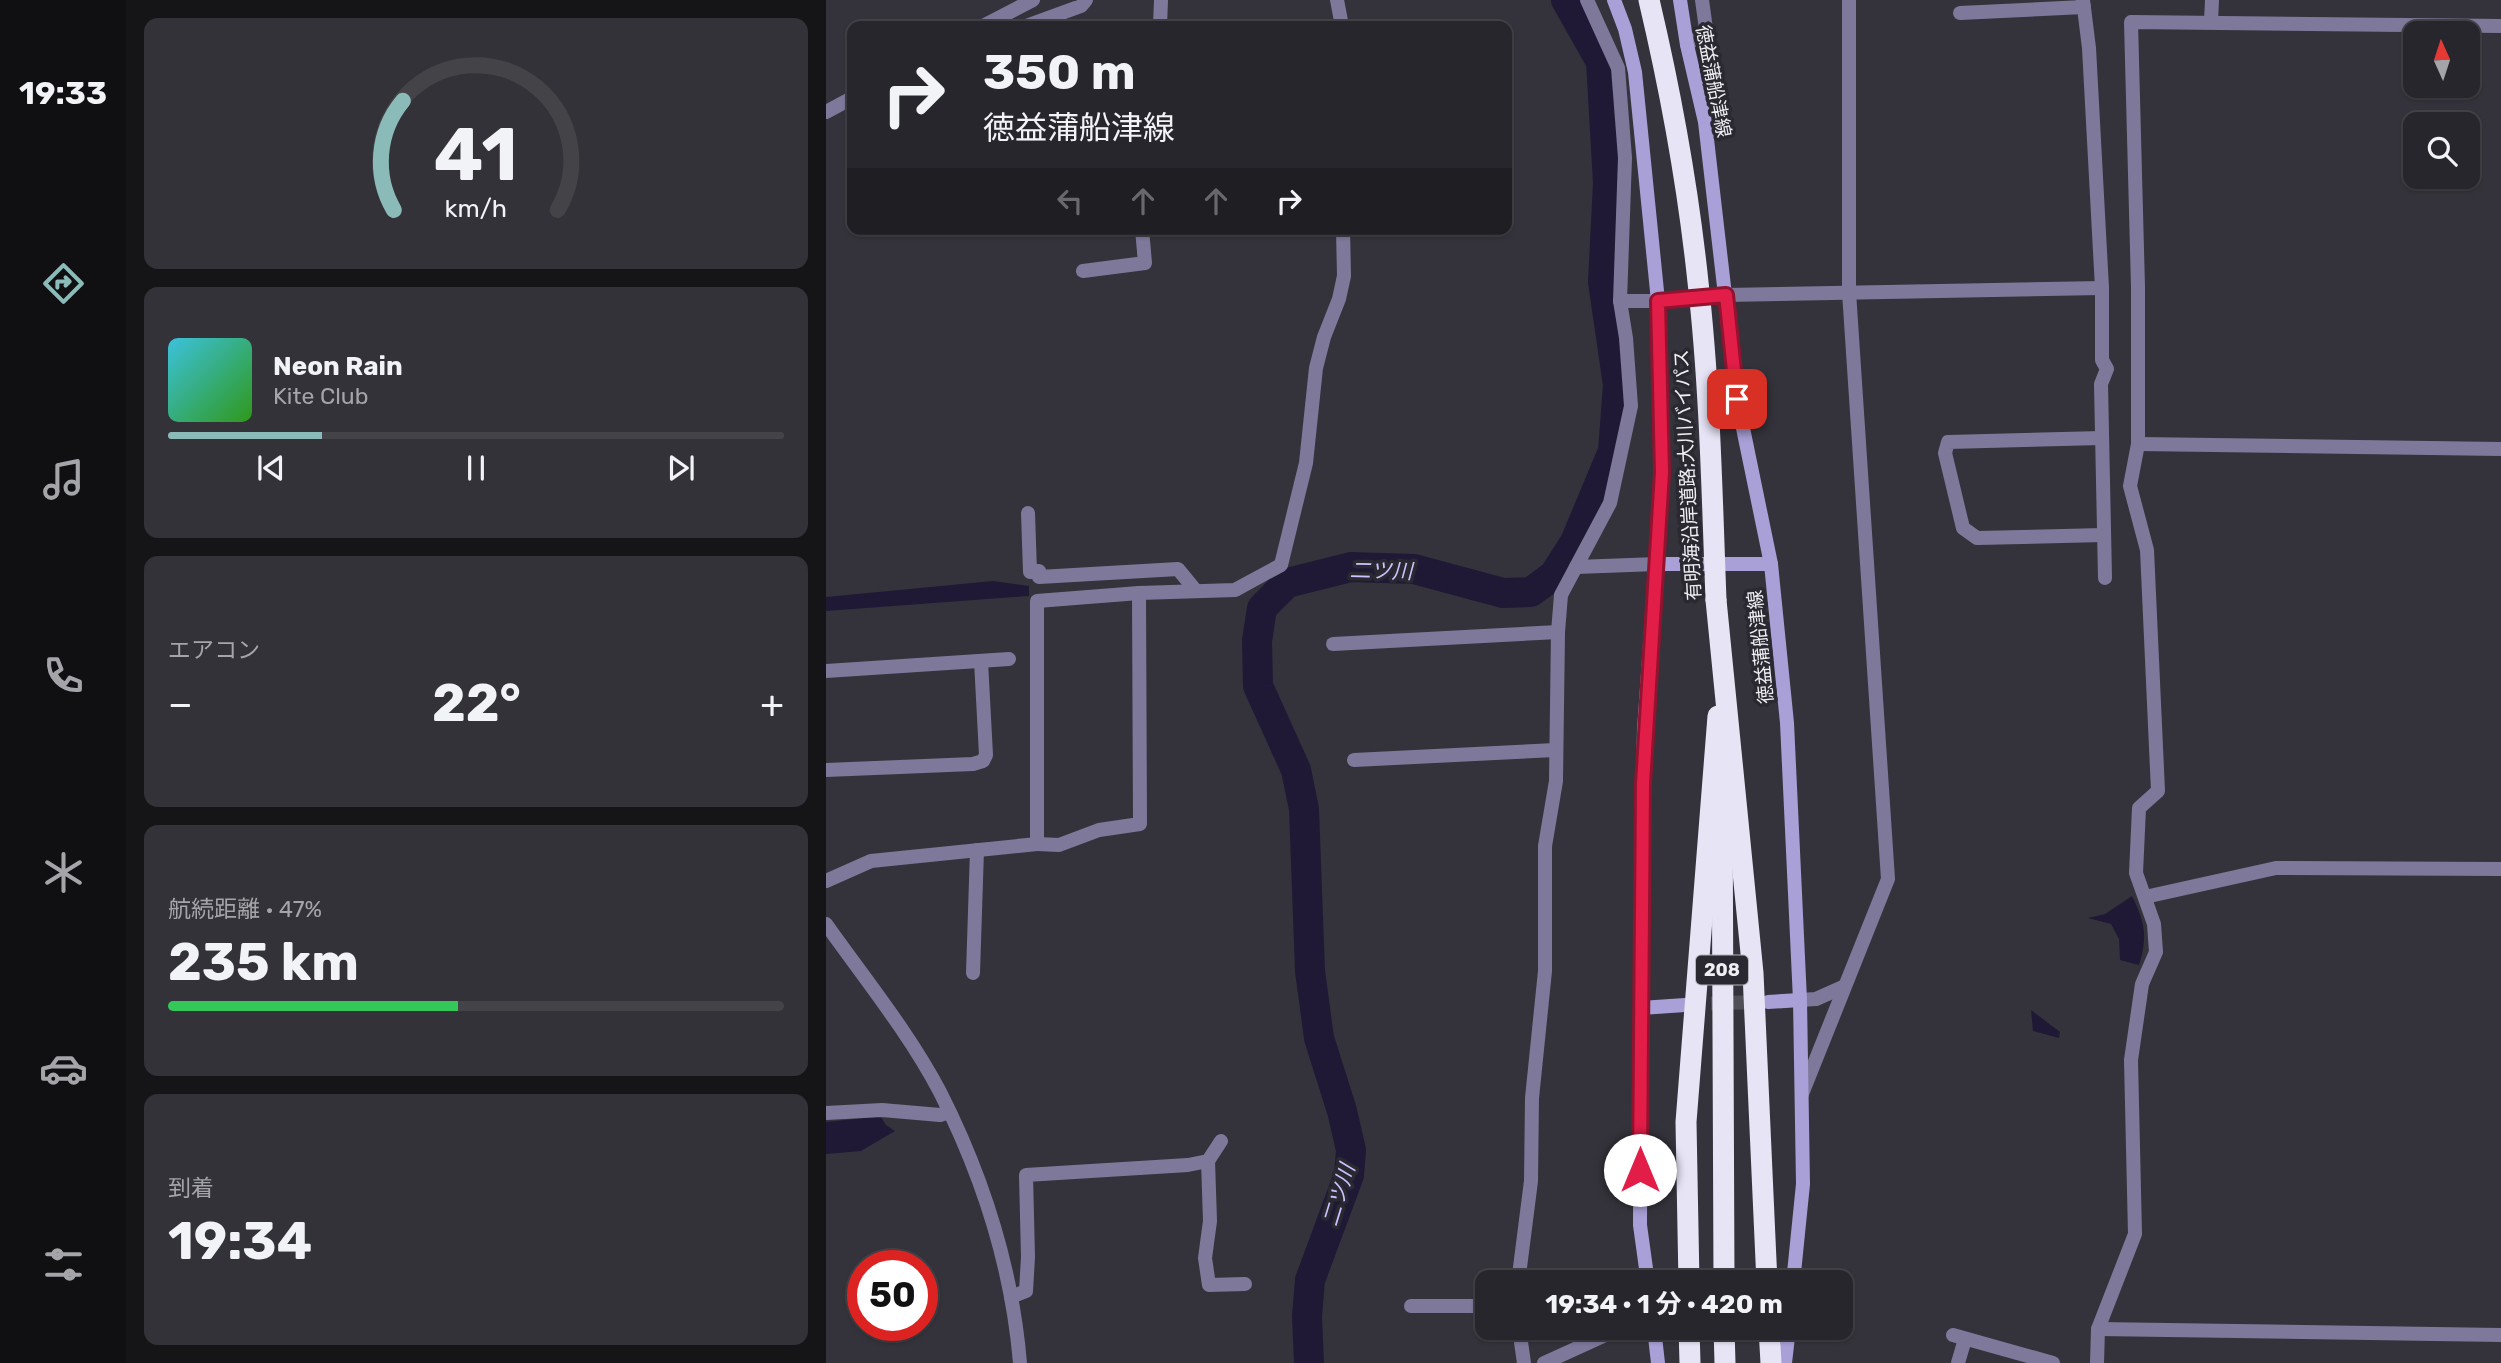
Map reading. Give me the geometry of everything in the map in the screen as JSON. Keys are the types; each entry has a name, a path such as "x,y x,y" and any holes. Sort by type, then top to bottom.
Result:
{"highway":[{"name":"有明海沿岸道路;大川バイパス","path":"1649,0 1683,167 1699,282 1721,600 1724,1270"},
{"name":"有明海沿岸道路;大川バイパス","path":"1659,0 1693,164 1707,282 1721,455 1721,600"},
{"path":"1689,1270 1686,1122 1723,657"},
{"path":"1723,657 1753,973 1766,1270"},
{"path":"1689,1340 1690,1363"},
{"path":"1724,1340 1725,1363"},
{"path":"1770,1340 1771,1363"}],"main road":[{"path":"1614,0 1625,29 1635,72 1658,301 1662,472 1644,730 1642,811 1640,1224 1646,1270"},
{"name":"徳益蒲船津線","path":"1680,0 1704,122 1737,399 1771,564 1787,723 1800,1000 1803,1184 1794,1270"},
{"path":"1658,301 1726,295"},
{"path":"1657,564 1771,564"},
{"path":"1768,1002 1800,1000"},
{"path":"1641,1008 1685,1005"},
{"path":"1655,1340 1658,1363"},
{"path":"1785,1363 1787,1340"}],"street":[{"path":"993,21 1033,0"},
{"path":"1040,21 1081,6 1086,0"},
{"path":"1160,21 1161,0"},
{"path":"1337,0 1341,21"},
{"path":"1520,1270 1531,1181 1532,1098 1545,971 1545,846 1556,781 1561,595 1610,503 1631,406 1626,338 1620,301 1625,158 1618,68 1587,0"},
{"path":"1687,45 1706,29 1702,0"},
{"path":"1801,1096 1888,879 1849,292 1849,0"},
{"path":"2211,22 2212,0"},
{"path":"1961,13 2083,4 2089,48 2102,288 2102,360 2107,369 2101,384 2105,578"},
{"path":"2097,1363 2098,1329 2135,1234 2131,1060 2142,984 2156,952 2154,923 2136,873 2139,808 2158,792 2147,550 2130,486 2138,444 2138,287 2132,22 2501,26"},
{"path":"826,112 847,101"},
{"path":"1083,271 1146,262 1143,235"},
{"path":"1037,844 1037,601 1139,593 1235,590 1281,565 1306,463 1316,368 1344,276 1343,235"},
{"path":"1726,295 2102,288"},
{"path":"1620,301 1658,301"},
{"path":"2102,438 1948,442 1945,453 1963,528 1977,538 2104,535"},
{"path":"2138,444 2501,449"},
{"path":"1028,513 1030,572 1039,571 1039,577 1178,569 1196,591"},
{"path":"1576,567 1657,564"},
{"path":"826,881 871,861 1037,844 1059,845 1099,830 1140,824 1139,593"},
{"path":"1334,644 1558,632"},
{"path":"826,671 1009,659"},
{"path":"826,770 973,764 983,761 986,755 981,661"},
{"path":"1354,760 1556,750"},
{"path":"973,974 977,850"},
{"path":"2145,897 2276,869 2501,869"},
{"path":"826,924 908,1040 940,1091 988,1203 1011,1297 1020,1363"},
{"path":"1800,1000 1816,999 1843,987"},
{"path":"826,1113 881,1110 940,1115 949,1112"},
{"path":"1221,1141 1208,1161 1210,1222 1205,1258 1209,1285 1245,1284"},
{"path":"1011,1297 1027,1291 1026,1175 1188,1165 1208,1161"},
{"path":"1410,1306 1475,1306"},
{"path":"2098,1329 2501,1335"},
{"path":"1958,1363 1959,1337 2053,1363"},
{"path":"1521,1340 1524,1363"},
{"path":"1544,1363 1595,1340"}],"shaded area":[{"path":"993,581 1029,586 1029,596 826,611 826,597"},
{"path":"2132,896 2144,930 2144,946 2139,965 2120,960 2119,939 2111,924 2088,918 2105,914"},
{"path":"2031,1010 2060,1032 2059,1038 2033,1031"},
{"path":"881,1117 886,1125 895,1131 861,1151 826,1154 826,1122"}],"waterway":[{"name":"二ツ川","path":"1309,1363 1307,1316 1310,1280 1349,1175 1351,1150 1319,1038 1310,971 1304,809 1296,770 1258,686 1257,641 1262,608 1287,583 1351,567 1414,569 1503,593 1531,592 1554,575 1575,542 1613,451 1618,385 1603,282 1608,183 1601,62 1566,0"}],"tunnel":[{"path":"1690,1004 1760,1002"}],"route":[{"path":"1640,1170 1644,730 1662,472 1658,301 1726,295 1737,399"}]}
